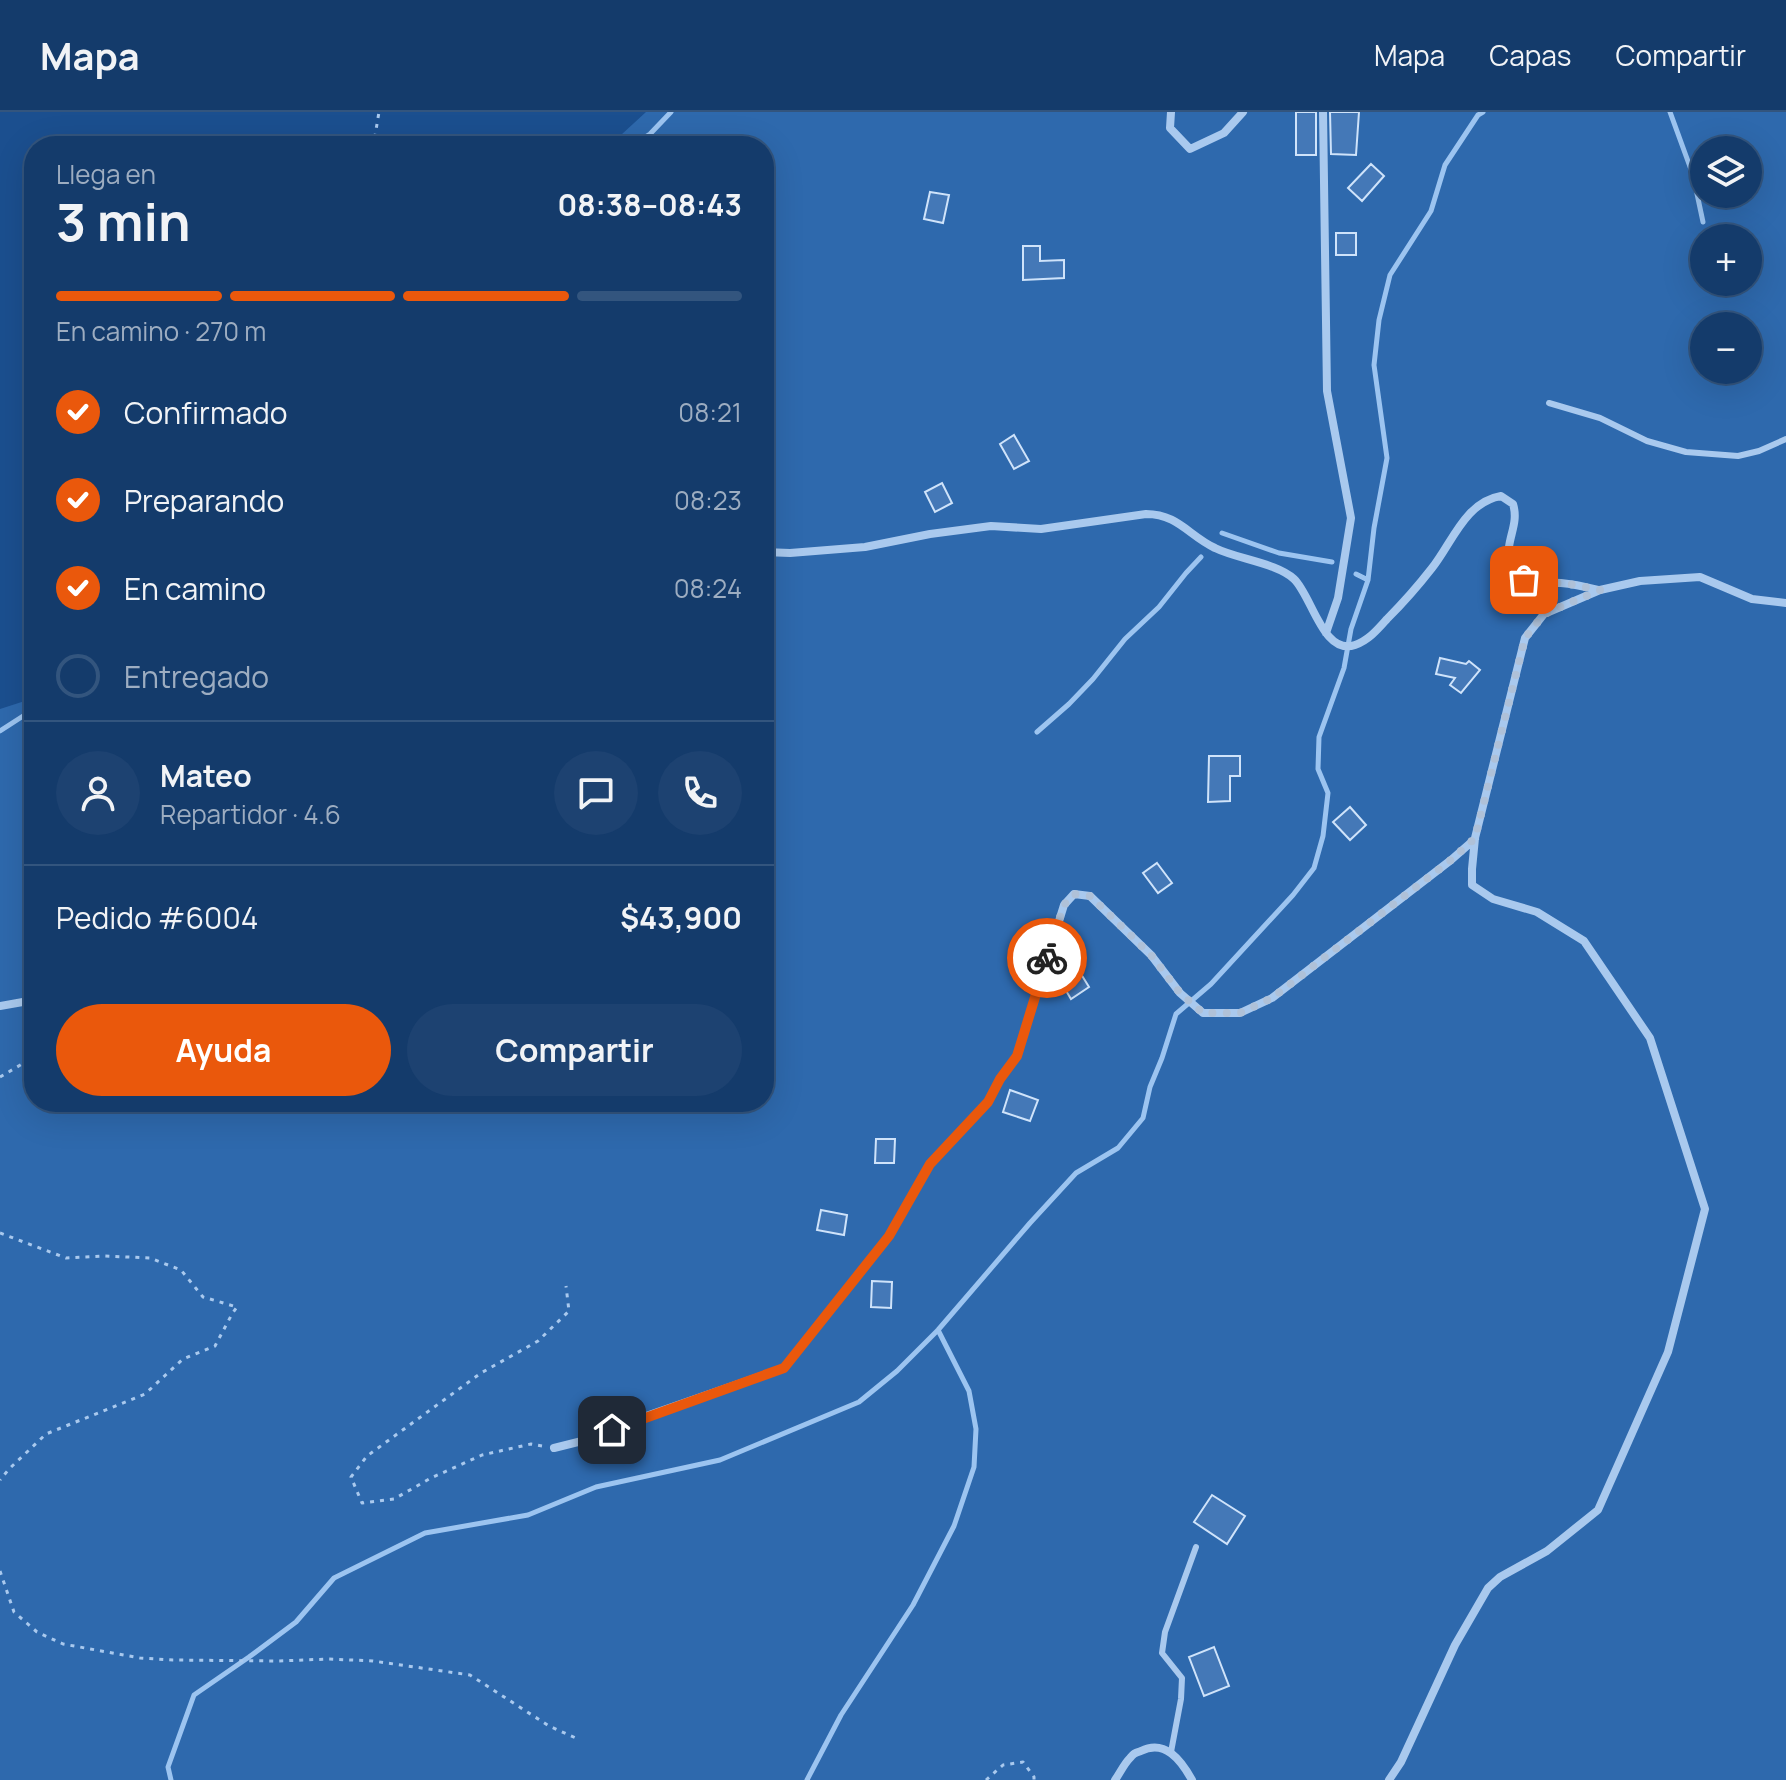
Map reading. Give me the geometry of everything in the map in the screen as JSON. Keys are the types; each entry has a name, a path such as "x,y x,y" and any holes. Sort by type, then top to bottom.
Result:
{"street":[{"path":"1171,112 1170,128 1190,149 1224,133 1243,112"},
{"path":"1323,112 1327,391 1351,518 1338,598 1326,633"},
{"path":"774,552 865,547 991,526 1041,529 1161,514 1214,548 1283,570 1298,584 1329,639 1349,647 1369,638 1433,566 1477,505 1501,496 1513,504 1516,512 1508,551 1509,563 1515,572 1524,580 1537,583 1564,583 1600,590"},
{"path":"1389,1780 1401,1762 1455,1645 1488,1588 1500,1577 1547,1551 1598,1510 1668,1352 1705,1209 1650,1038 1584,941 1537,912 1493,899 1472,885 1475,838 1525,638 1544,614 1600,590 1640,581 1700,577 1752,599 1786,603"},
{"path":"554,1448 594,1438 629,1422 784,1368 889,1236 930,1164 988,1102 1017,1056 1064,905 1074,894 1090,896 1151,955 1180,993 1203,1013 1240,1013 1272,998 1451,860 1475,838"},
{"path":"0,1006 24,1002"},
{"path":"1115,1780 1132,1755 1148,1747 1171,1752 1192,1780"}],"lane":[{"path":"1549,403 1600,418 1647,441 1686,452 1738,456 1786,439"},
{"path":"1171,1752 1182,1678 1162,1653 1165,1632 1196,1547"}],"path":[{"path":"375,136 379,112"},
{"path":"0,1077 24,1063"},
{"path":"0,1233 66,1258 150,1258 181,1270 203,1297 237,1307 215,1346 183,1359 145,1394 46,1434 0,1480"},
{"path":"554,1448 531,1444 482,1455 394,1499 362,1503 351,1477 367,1456 427,1412 481,1373 538,1341 569,1311 566,1286"},
{"path":"0,1571 14,1612 37,1632 63,1644 140,1658 373,1661 470,1675 549,1726 578,1739"},
{"path":"986,1780 1003,1765 1023,1762 1034,1780"}],"shaded area":[{"path":"646,112 1786,112 1786,1780 0,1780 0,709 24,701 24,1112 774,1112 774,136 620,136"}],"building":[{"path":"1296,112 1316,112 1316,155 1296,155"},
{"path":"1330,112 1359,112 1356,155 1331,154"},
{"path":"1371,164 1384,176 1362,201 1348,188"},
{"path":"930,192 949,195 943,223 924,219"},
{"path":"1336,233 1356,233 1356,255 1336,255"},
{"path":"1023,246 1040,246 1040,261 1064,260 1064,278 1023,280"},
{"path":"1014,435 1029,461 1014,469 1000,444"},
{"path":"942,483 952,503 935,512 925,492"},
{"path":"1440,658 1466,664 1469,661 1480,670 1461,693 1450,685 1455,678 1436,674"},
{"path":"1209,756 1240,756 1240,776 1230,776 1230,801 1208,802"},
{"path":"1350,807 1366,825 1350,840 1333,822"},
{"path":"1157,863 1172,883 1158,893 1143,873"},
{"path":"1068,953 1089,987 1071,999 1062,984 1057,955"},
{"path":"1010,1090 1038,1100 1030,1121 1003,1112"},
{"path":"876,1139 895,1139 894,1163 875,1163"},
{"path":"821,1210 847,1215 844,1235 817,1230"},
{"path":"872,1281 892,1282 891,1308 871,1307"},
{"path":"1212,1495 1245,1516 1227,1544 1194,1522"},
{"path":"1214,1647 1229,1686 1204,1696 1189,1657"}],"waterway":[{"path":"647,136 671,112"},
{"path":"171,1780 168,1767 194,1695 296,1622 334,1578 425,1533 528,1515 596,1487 720,1460 859,1402 897,1371 938,1330 1076,1173 1118,1148 1143,1118 1150,1087 1176,1014 1211,984 1314,868 1323,836 1328,793 1318,769 1319,737 1344,668 1351,629 1368,580 1387,458 1374,365 1379,320 1390,275 1431,211 1445,165 1483,112"},
{"path":"1670,112 1693,175 1703,222"},
{"path":"1222,533 1279,553 1332,562"},
{"path":"1037,732 1093,679 1125,639 1159,607 1201,557"},
{"path":"1356,574 1368,580"},
{"path":"0,731 24,715"},
{"path":"807,1780 841,1715 913,1605 954,1526 974,1467 976,1429 969,1391 938,1330"}],"way so far":[{"path":"1047,958 1064,905 1074,894 1090,896 1151,955 1180,993 1203,1013 1240,1013 1272,998 1451,860 1475,838 1525,638 1544,614 1600,590 1524,580"}],"route":[{"path":"612,1430 784,1368 889,1236 930,1164 988,1102 1017,1056 1047,958"}]}
